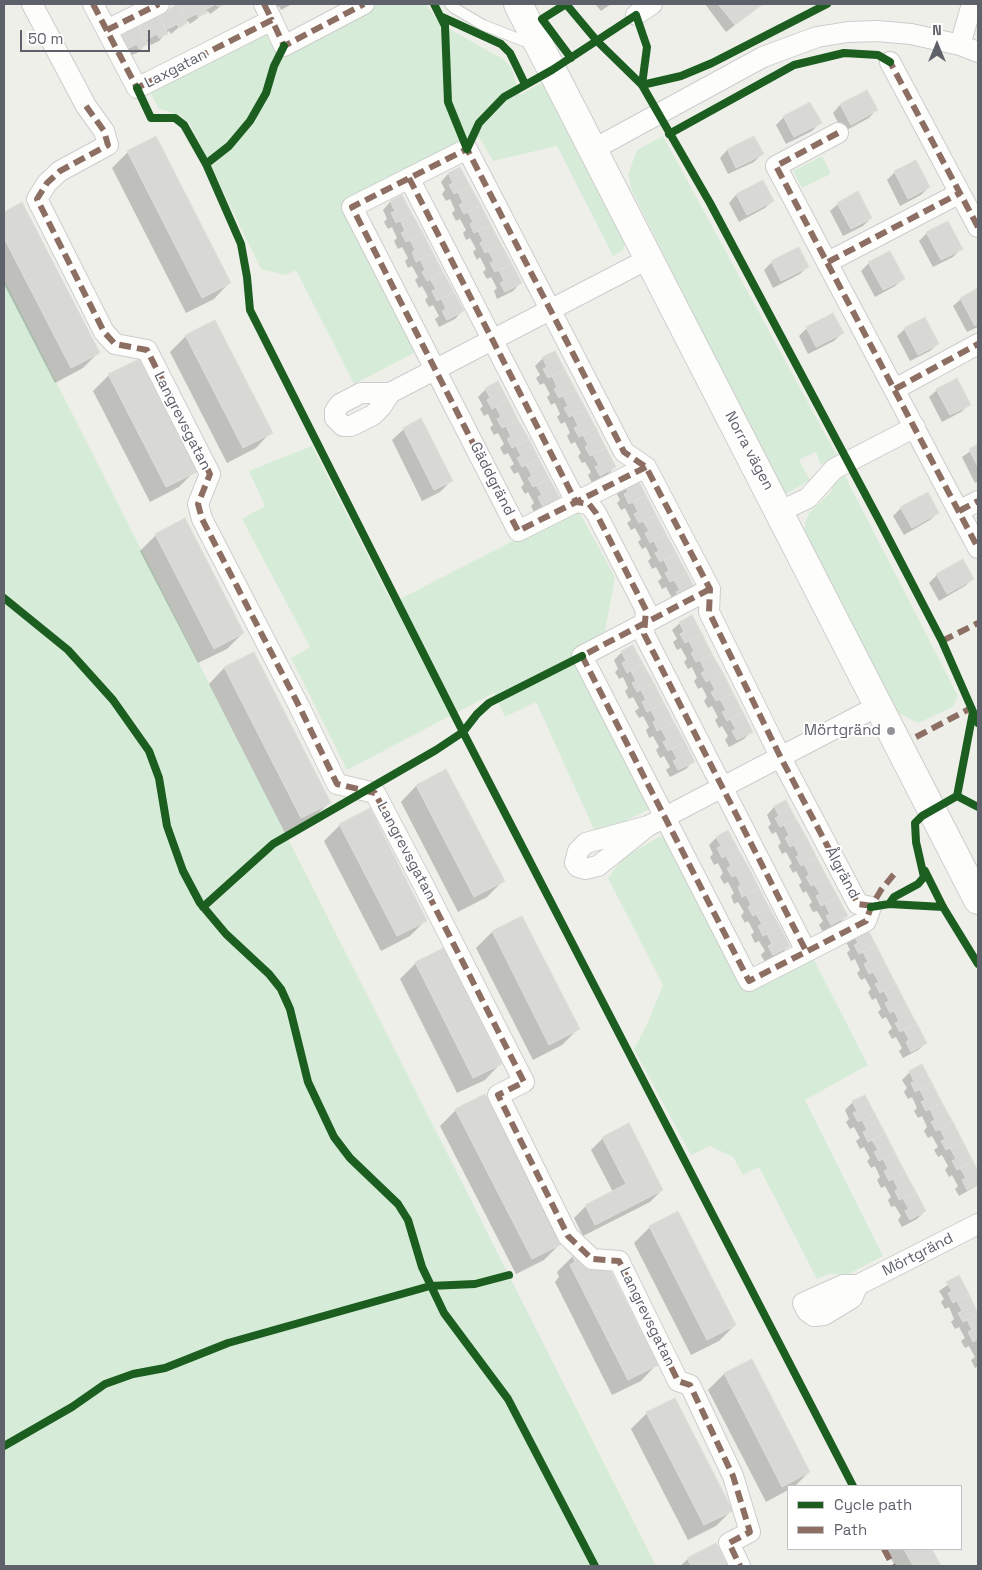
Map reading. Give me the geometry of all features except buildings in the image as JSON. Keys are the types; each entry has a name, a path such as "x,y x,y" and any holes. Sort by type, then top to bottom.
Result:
{"street":[{"name":"Langrevsgatan","path":"32,4 86,106 104,131 108,145 60,171 47,183 37,199 104,332 115,344 147,350 206,465 210,474 198,504 202,519 299,706 337,784 376,793 430,897 524,1082 498,1096 568,1236 592,1259 619,1261 678,1381 690,1385 733,1476 750,1532 729,1543 740,1566"},
{"name":"Laxgatan","path":"94,4 138,88 268,12 284,46 364,4"},
{"path":"107,30 159,4"},
{"name":"Norra vägen","path":"518,4 594,149 648,259 781,511 878,706 978,900"},
{"path":"636,15 652,4"},
{"path":"594,149 762,57 817,37 848,32 877,31 911,34 969,49 972,4"},
{"path":"890,62 978,228"},
{"path":"838,133 776,166 916,427 978,548"},
{"name":"Gäddgränd","path":"646,467 518,531 352,207 468,148 624,452 646,467 710,589"},
{"path":"409,178 576,502 589,504 596,512 646,610 644,634 806,951"},
{"path":"828,262 960,193"},
{"path":"390,393 648,259"},
{"path":"895,389 978,344"},
{"path":"781,511 808,498 834,469 916,427"},
{"path":"959,510 978,500"},
{"name":"Ålgränd","path":"710,589 710,612 781,758 858,904 871,906 866,921 749,980 656,822 582,656 710,589"},
{"path":"656,822 878,706"},
{"name":"Mörtgränd","path":"858,1285 978,1224"}],"lane":[{"path":"450,4 483,25 541,48"}],"green space":[{"path":"376,4 426,4 440,24 503,59 511,67 520,95 546,80 625,242 623,250 613,256 557,146 493,161 479,137 342,207 416,352 354,384 296,270 286,275 261,269 190,124 181,116 158,108 149,90 270,32 283,55"},
{"path":"663,136 837,456 821,465 816,452 799,460 810,480 784,495 631,189 628,174 637,150"},
{"path":"822,156 831,174 802,188 793,171"},
{"path":"4,279 352,965 656,1566 4,1566"},
{"path":"312,446 392,603 577,508 615,577 604,637 577,650 657,805 597,836 536,702 505,717 494,693 347,770 291,658 310,647 242,519 265,506 249,471"},
{"path":"845,476 958,696 953,707 918,723 895,711 805,534 805,522 809,513 830,493 835,482"},
{"path":"666,833 748,988 813,958 868,1065 805,1100 883,1256 845,1276 831,1273 817,1279 759,1167 743,1175 733,1157 710,1146 691,1155 634,1049 648,1022 663,985 608,878 624,857"}],"marked path":[{"path":"93,4 137,88 272,20 284,46 364,4"},
{"path":"107,30 159,4"},
{"path":"264,4 272,20"},
{"path":"886,59 890,62 978,227"},
{"path":"86,106 104,131 108,145 60,171 47,183 37,199 104,332 115,344 147,350 210,474 198,504 202,519 299,706 337,784 375,793 425,888 524,1082 498,1095 568,1236 592,1259 619,1261 678,1381 690,1385 733,1476 750,1532 729,1543 740,1566"},
{"path":"838,133 776,166 978,548"},
{"path":"646,467 518,531 352,207 467,149 624,452 646,467 710,589 709,612 781,758 858,904 874,906"},
{"path":"409,178 576,502 589,504 596,513 646,610 644,634 806,951"},
{"path":"828,262 960,193"},
{"path":"895,389 978,344"},
{"path":"959,511 978,501"},
{"path":"710,589 582,656 749,981 866,921 871,907 881,890 895,873"},
{"path":"942,641 978,623"},
{"path":"916,737 971,708"},
{"path":"885,1550 893,1566"}],"cycle path":[{"path":"434,4 445,26 448,102 467,149"},
{"path":"566,4 597,41 642,85 710,203 942,641 978,723"},
{"path":"566,4 542,19 571,58"},
{"path":"467,149 479,123 504,97 552,70 636,15 647,47 642,85 681,76 712,63 827,4"},
{"path":"442,17 501,44 510,53 525,84"},
{"path":"206,164 229,146 250,121 266,93 274,66 284,46"},
{"path":"669,134 794,65 844,53 878,55 890,62"},
{"path":"137,88 151,118 175,118 184,125 206,164 241,244 250,310 463,732 852,1485"},
{"path":"4,598 68,650 113,700 149,751 159,778 167,826 183,871 200,903 226,934 269,974 281,989 290,1009 308,1082 334,1137 350,1158 398,1204 408,1220 422,1267 444,1313 508,1399 595,1566"},
{"path":"203,907 273,844 436,750 463,732 477,714 489,703 582,656"},
{"path":"973,712 957,796 978,807"},
{"path":"889,904 894,897 918,884 924,877 916,842 915,823 922,816 957,796"},
{"path":"925,871 943,907 978,964"},
{"path":"871,907 889,904 943,907"},
{"path":"4,1446 72,1407 105,1384 133,1374 165,1368 228,1343 430,1286 475,1284 509,1275"}],"place":[{"name":"Mörtgränd","path":"891,731"}]}
